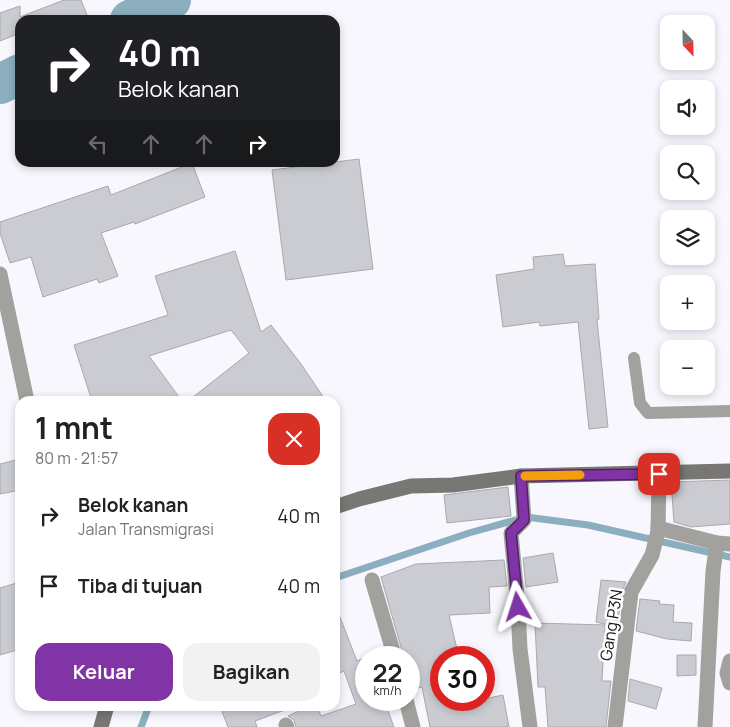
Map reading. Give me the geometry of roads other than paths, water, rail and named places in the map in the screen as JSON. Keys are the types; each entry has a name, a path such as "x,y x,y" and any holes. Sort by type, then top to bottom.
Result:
{"street":[{"path":"0,274 26,396"},
{"path":"340,505 411,486 453,484 521,476 730,471"},
{"name":"Gang P3N","path":"615,727 631,592 652,555 658,530 659,474"},
{"path":"521,476 524,516 511,533 520,649 530,727"},
{"path":"658,530 721,546 713,571 705,727"},
{"path":"372,580 391,646"},
{"path":"730,661 727,673 730,683"},
{"path":"101,727 106,711"},
{"path":"409,711 413,727"}],"lane":[{"path":"634,358 640,403 648,413 730,411"}],"waterway":[{"path":"140,15 171,0"},
{"path":"0,84 15,76"},
{"path":"340,576 469,533 526,517 588,525 730,557"},
{"path":"141,727 147,711"}]}
